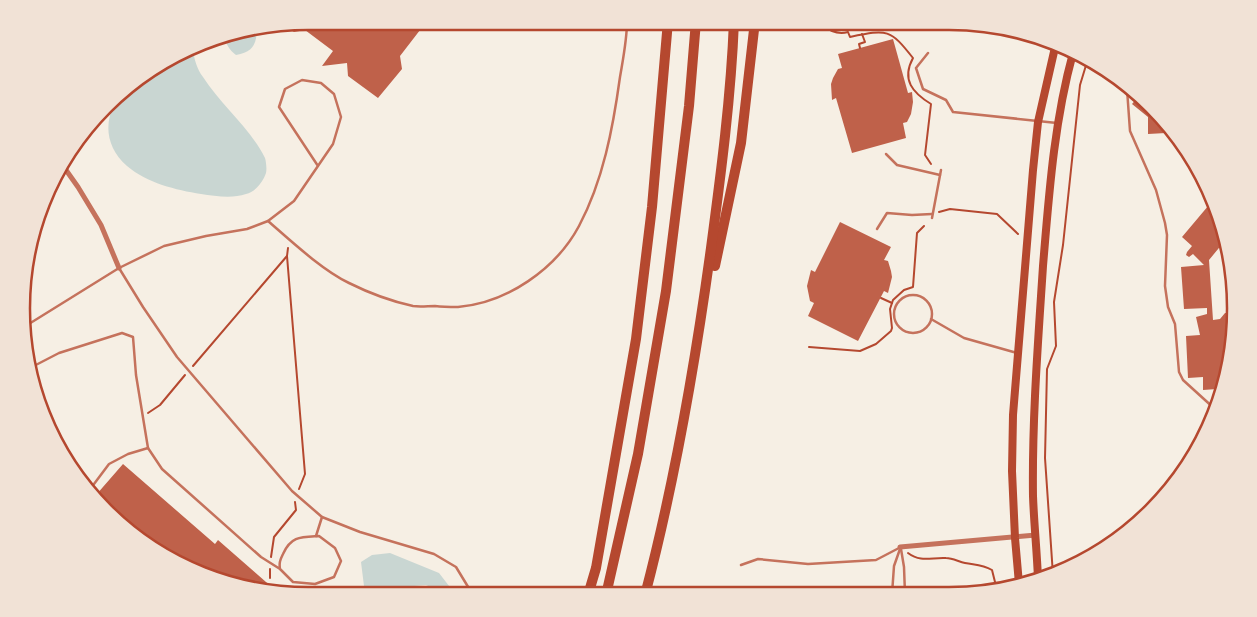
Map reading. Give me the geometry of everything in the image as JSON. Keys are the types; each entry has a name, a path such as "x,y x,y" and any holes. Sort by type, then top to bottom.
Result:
{"highway":[{"path":"590,587 596,568 636,339 652,207 667,30"},
{"path":"608,587 638,454 666,291 689,106 695,30"},
{"path":"698,343 720,186 733,30"},
{"path":"647,587 658,546 698,343 741,143 754,30"}],"main road":[{"path":"1019,579 1012,471 1013,415 1038,122 1054,51"},
{"path":"1038,572 1033,497 1034,403 1044,254 1058,123 1072,59"}],"street":[{"path":"66,170 101,225 120,268"},
{"path":"900,547 1036,535"}],"lane":[{"path":"268,221 308,256 347,282 382,298 415,306 458,307 487,301 527,283 544,271 558,257 579,227 601,174 617,100 627,30"},
{"path":"928,53 916,68 922,89 946,100 953,112 1058,123"},
{"path":"31,323 120,268 164,246 247,229 268,221 294,201 334,144 341,117 334,94 321,83 302,80 285,89 279,107 318,166"},
{"path":"1127,95 1130,131 1156,190 1165,224 1167,235 1165,286 1168,307 1175,324 1179,372 1183,380 1210,404"},
{"path":"886,154 897,165 940,175"},
{"path":"877,229 886,213 932,216 941,170"},
{"path":"120,268 143,307 189,370 296,494 322,517 360,532 434,554 456,567 468,587"},
{"path":"915,295 924,299 929,305 931,319 922,331 910,333 898,326 895,321 894,310 904,297 915,295"},
{"path":"931,319 964,338 1018,353"},
{"path":"35,365 59,353 122,333 133,338 136,375 148,448 162,469 261,557 280,569 293,582 315,584 334,577 340,561 335,548 319,536 300,536 288,544 279,563 280,569"},
{"path":"93,485 109,464 128,454 148,448"},
{"path":"316,536 322,517"},
{"path":"741,565 758,559 808,564 876,560 900,547"},
{"path":"900,547 904,567 905,587"},
{"path":"892,587 894,566 900,547"}],"path":[{"path":"829,30 844,34 848,32 850,37 875,32 892,35 903,44 913,58 908,72 909,80 915,90 932,104 925,155 931,164"},
{"path":"860,48 860,44 865,42 862,34"},
{"path":"1052,567 1045,458 1047,368 1056,346 1054,302 1063,245 1080,85 1086,66"},
{"path":"932,216 950,209 997,214 1018,234"},
{"path":"809,347 860,351 869,348 891,331 890,309 892,303 897,295 913,287 917,233 924,226"},
{"path":"270,578 274,537 296,510 294,498 305,474 287,256 291,241"},
{"path":"143,417 160,405 287,256"},
{"path":"881,298 892,303"},
{"path":"900,547 914,558 921,560 946,558 984,565 992,570 995,583"}],"shaded area":[{"path":"257,35 254,44 246,52 236,55 227,42"},
{"path":"194,55 201,74 210,87 259,147 265,158 266,173 258,186 241,196 218,196 162,185 135,172 118,156 109,134 111,113 125,99 169,67"},
{"path":"390,553 439,573 450,587 430,587 426,585 403,587 364,586 361,562 372,555"}],"building":[{"path":"305,30 420,30 400,56 402,69 378,98 348,76 347,63 322,66 333,51"},
{"path":"893,39 908,93 912,92 911,114 907,122 903,123 906,138 852,153 836,98 832,100 831,84 838,69 842,68 838,54"},
{"path":"1134,101 1164,133 1148,134 1148,117 1132,104"},
{"path":"1208,207 1220,246 1209,260 1213,320 1220,319 1227,313 1225,345 1215,389 1203,390 1203,377 1188,378 1186,336 1200,335 1196,317 1207,314 1207,308 1184,309 1181,267 1204,265 1193,254 1189,257 1186,255 1192,246 1182,237"},
{"path":"840,222 891,247 884,260 888,261 892,277 888,293 884,291 858,341 808,316 814,303 810,301 807,286 811,270 815,272"},
{"path":"123,464 215,544 218,540 269,584 236,578 202,566 169,550 125,518 99,492"}]}
